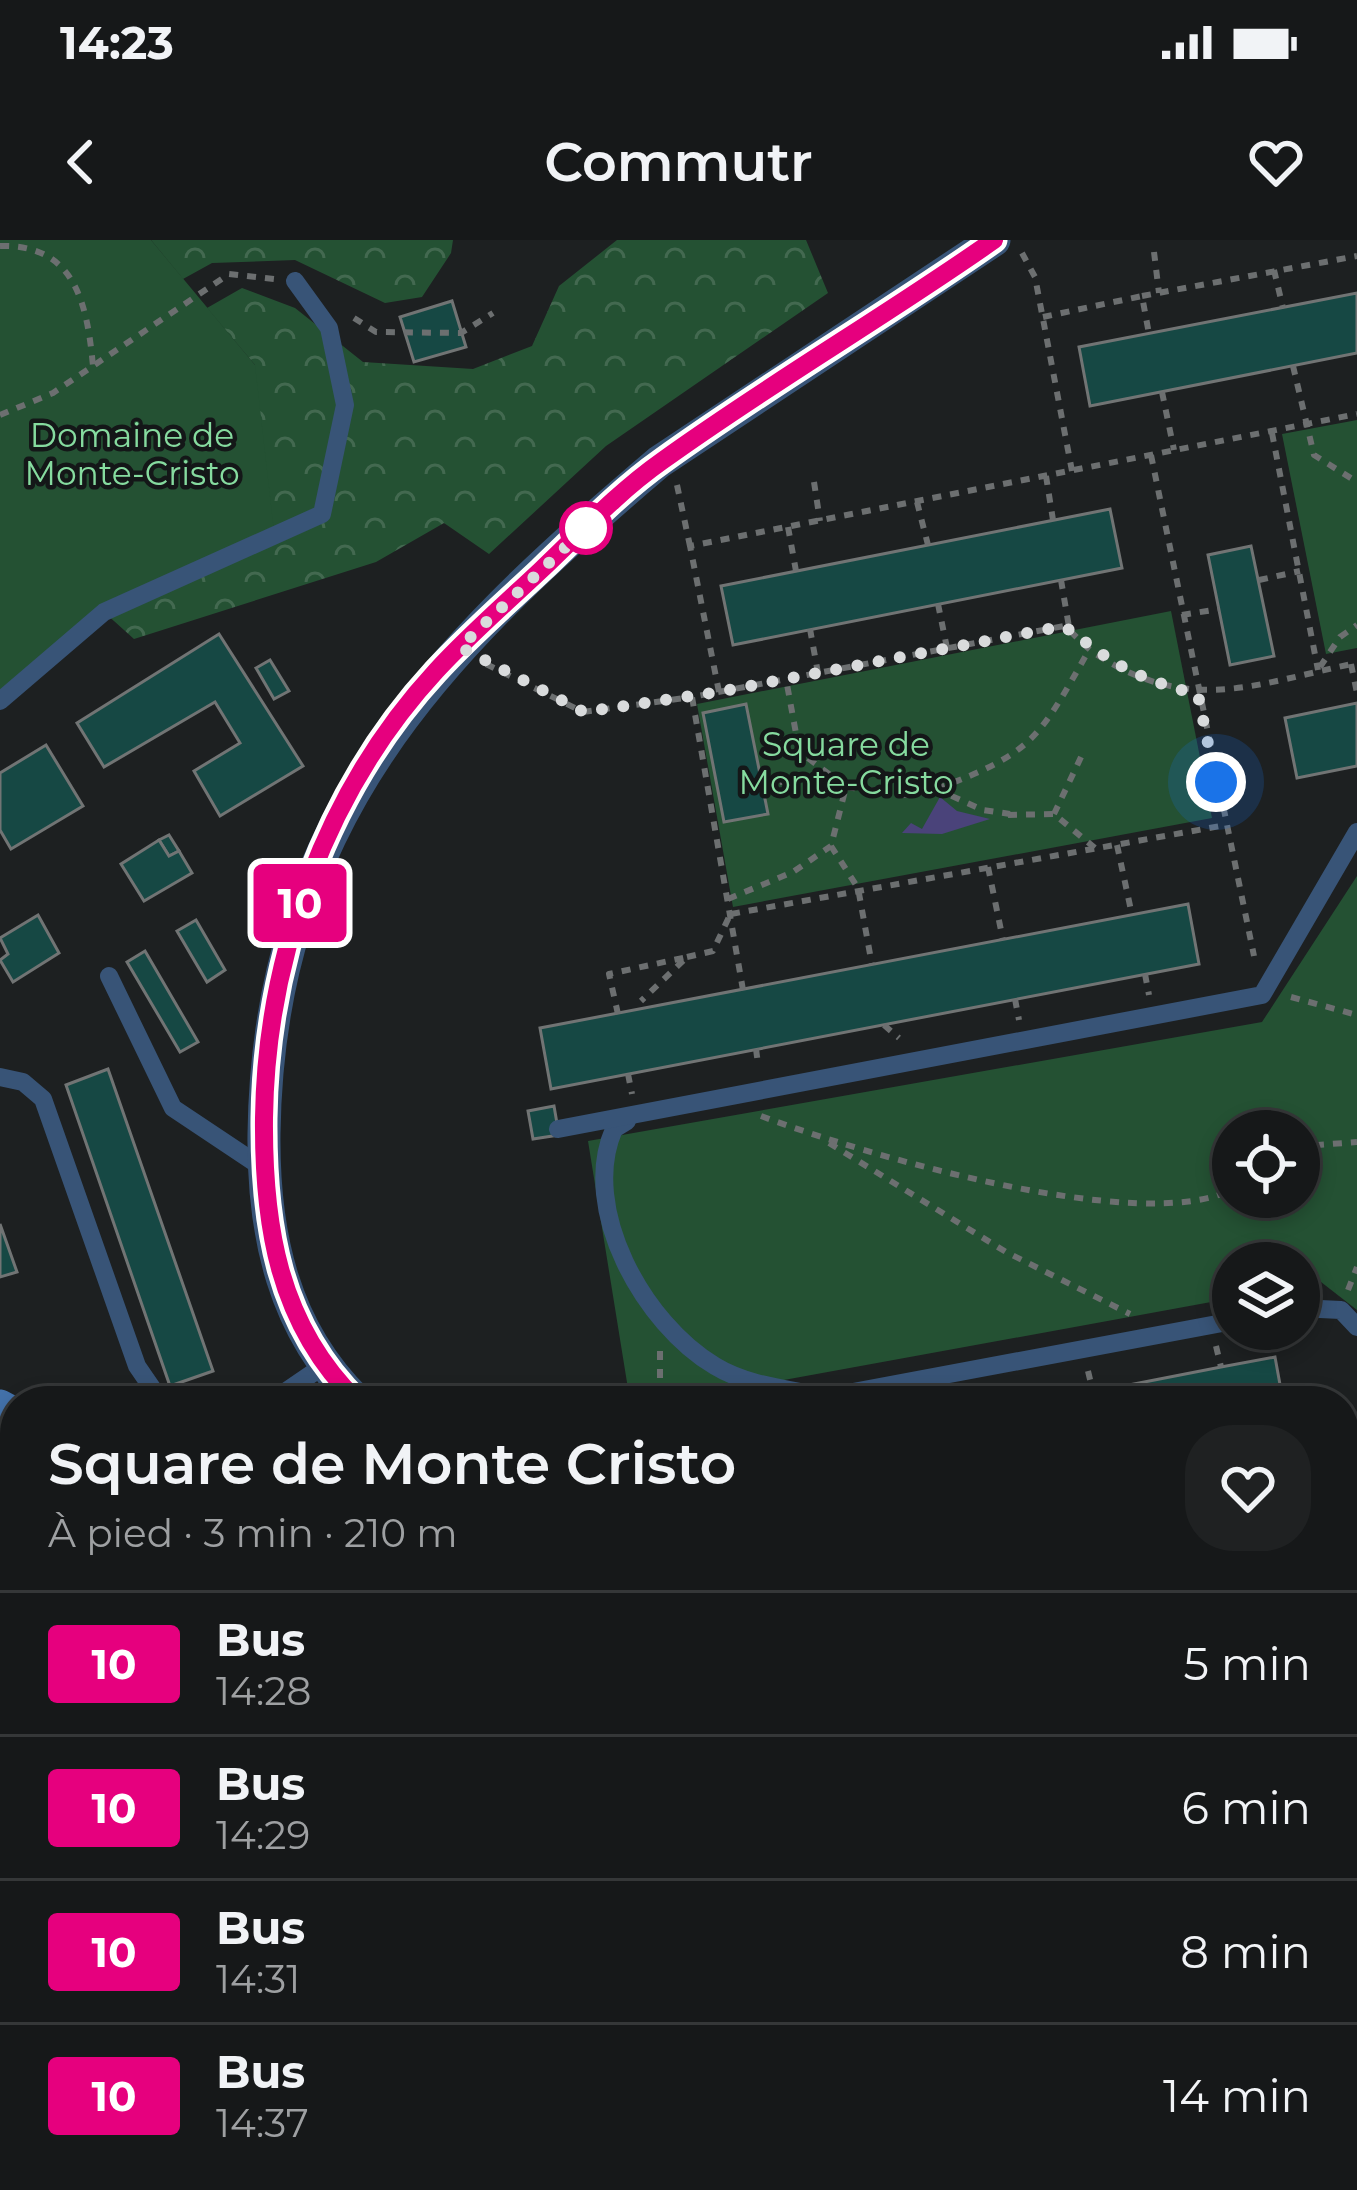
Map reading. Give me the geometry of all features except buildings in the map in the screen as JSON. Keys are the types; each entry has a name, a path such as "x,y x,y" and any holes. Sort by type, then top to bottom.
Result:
{"street":[{"path":"344,1386 296,1318 280,1276 263,1168 265,1076 276,998 313,866 393,728 460,647 659,462 1007,244"}],"lane":[{"path":"0,701 104,612 322,514 345,405 329,328 295,281"},
{"path":"559,1129 1264,993 1357,832"},
{"path":"109,976 173,1108 263,1168"},
{"path":"0,1077 22,1082 44,1099 137,1366 151,1386"},
{"path":"635,1115 614,1130 601,1173 625,1260 664,1321 715,1366 774,1386"},
{"path":"1320,1309 1341,1310 1357,1327"},
{"path":"885,1386 1212,1325"},
{"path":"294,1386 326,1364"}],"path":[{"path":"1007,244 1035,278 1072,471"},
{"path":"0,247 30,245 60,262 89,325 93,366"},
{"path":"1154,252 1160,293"},
{"path":"1042,317 1357,256"},
{"path":"1274,271 1282,308"},
{"path":"0,415 53,393 229,274 295,281 376,332 461,333 494,314"},
{"path":"1142,296 1149,334"},
{"path":"1293,366 1314,455 1357,482"},
{"path":"1162,392 1174,450"},
{"path":"690,546 1357,414"},
{"path":"1272,431 1318,670"},
{"path":"1151,454 1264,993 1357,1015"},
{"path":"1046,476 1053,520"},
{"path":"814,482 820,521"},
{"path":"679,487 718,692"},
{"path":"917,502 928,545"},
{"path":"788,527 796,571"},
{"path":"1258,580 1300,571"},
{"path":"1061,580 1070,630"},
{"path":"938,604 947,648"},
{"path":"1182,615 1219,609"},
{"path":"1318,670 1340,637 1357,625"},
{"path":"460,647 584,712 692,697 1064,626 1089,650 1135,677 1198,695 1354,663 1357,693"},
{"path":"810,629 818,673"},
{"path":"800,752 846,787 907,795 936,789 991,769 1028,746 1089,650"},
{"path":"762,786 804,777 786,679"},
{"path":"692,697 711,778 743,990"},
{"path":"1054,814 1082,754"},
{"path":"728,899 813,862 831,846 846,787"},
{"path":"936,789 982,810 1007,815 1054,814 1095,848"},
{"path":"730,914 1226,825"},
{"path":"1117,844 1132,915"},
{"path":"831,846 858,888 872,964"},
{"path":"988,866 1003,940"},
{"path":"617,1014 609,974 713,951 730,914"},
{"path":"641,1001 687,957"},
{"path":"718,1100 822,1139 1095,1203 1179,1207 1212,1196"},
{"path":"822,1139 1025,1263 1164,1334"},
{"path":"1320,1144 1357,1142"},
{"path":"661,1386 664,1321"}],"green space":[{"name":"Domaine de Monte-Cristo","path":"0,240 151,240 255,365 275,540 104,612 0,701"},
{"path":"151,240 453,240 451,253 422,297 385,303 295,260 212,263 183,279"},
{"path":"617,240 806,240 828,293 606,446 489,554 444,523 376,562 134,639 104,612 255,365 207,308 242,288 295,308 363,362 473,369 532,346 559,286"},
{"path":"1357,420 1357,648 1326,654 1282,434"},
{"name":"Square de Monte-Cristo","path":"1171,611 1212,818 733,907 697,704"},
{"path":"1357,876 1357,1310 1320,1282 1320,1242 1212,1242 1212,1302 751,1386 628,1386 588,1141 1262,1022"}],"shaded area":[{"path":"940,797 957,811 990,819 942,834 902,833 911,823 922,829"}],"bus line":[{"name":"10","path":"342,1386 296,1318 275,1261 263,1168 265,1076 289,938 313,866 356,786 434,673 659,462 994,240"}],"route":[{"path":"586,528 591,523 460,647 584,712 718,692 1064,626 1089,650 1135,677 1198,695 1216,782"}]}
